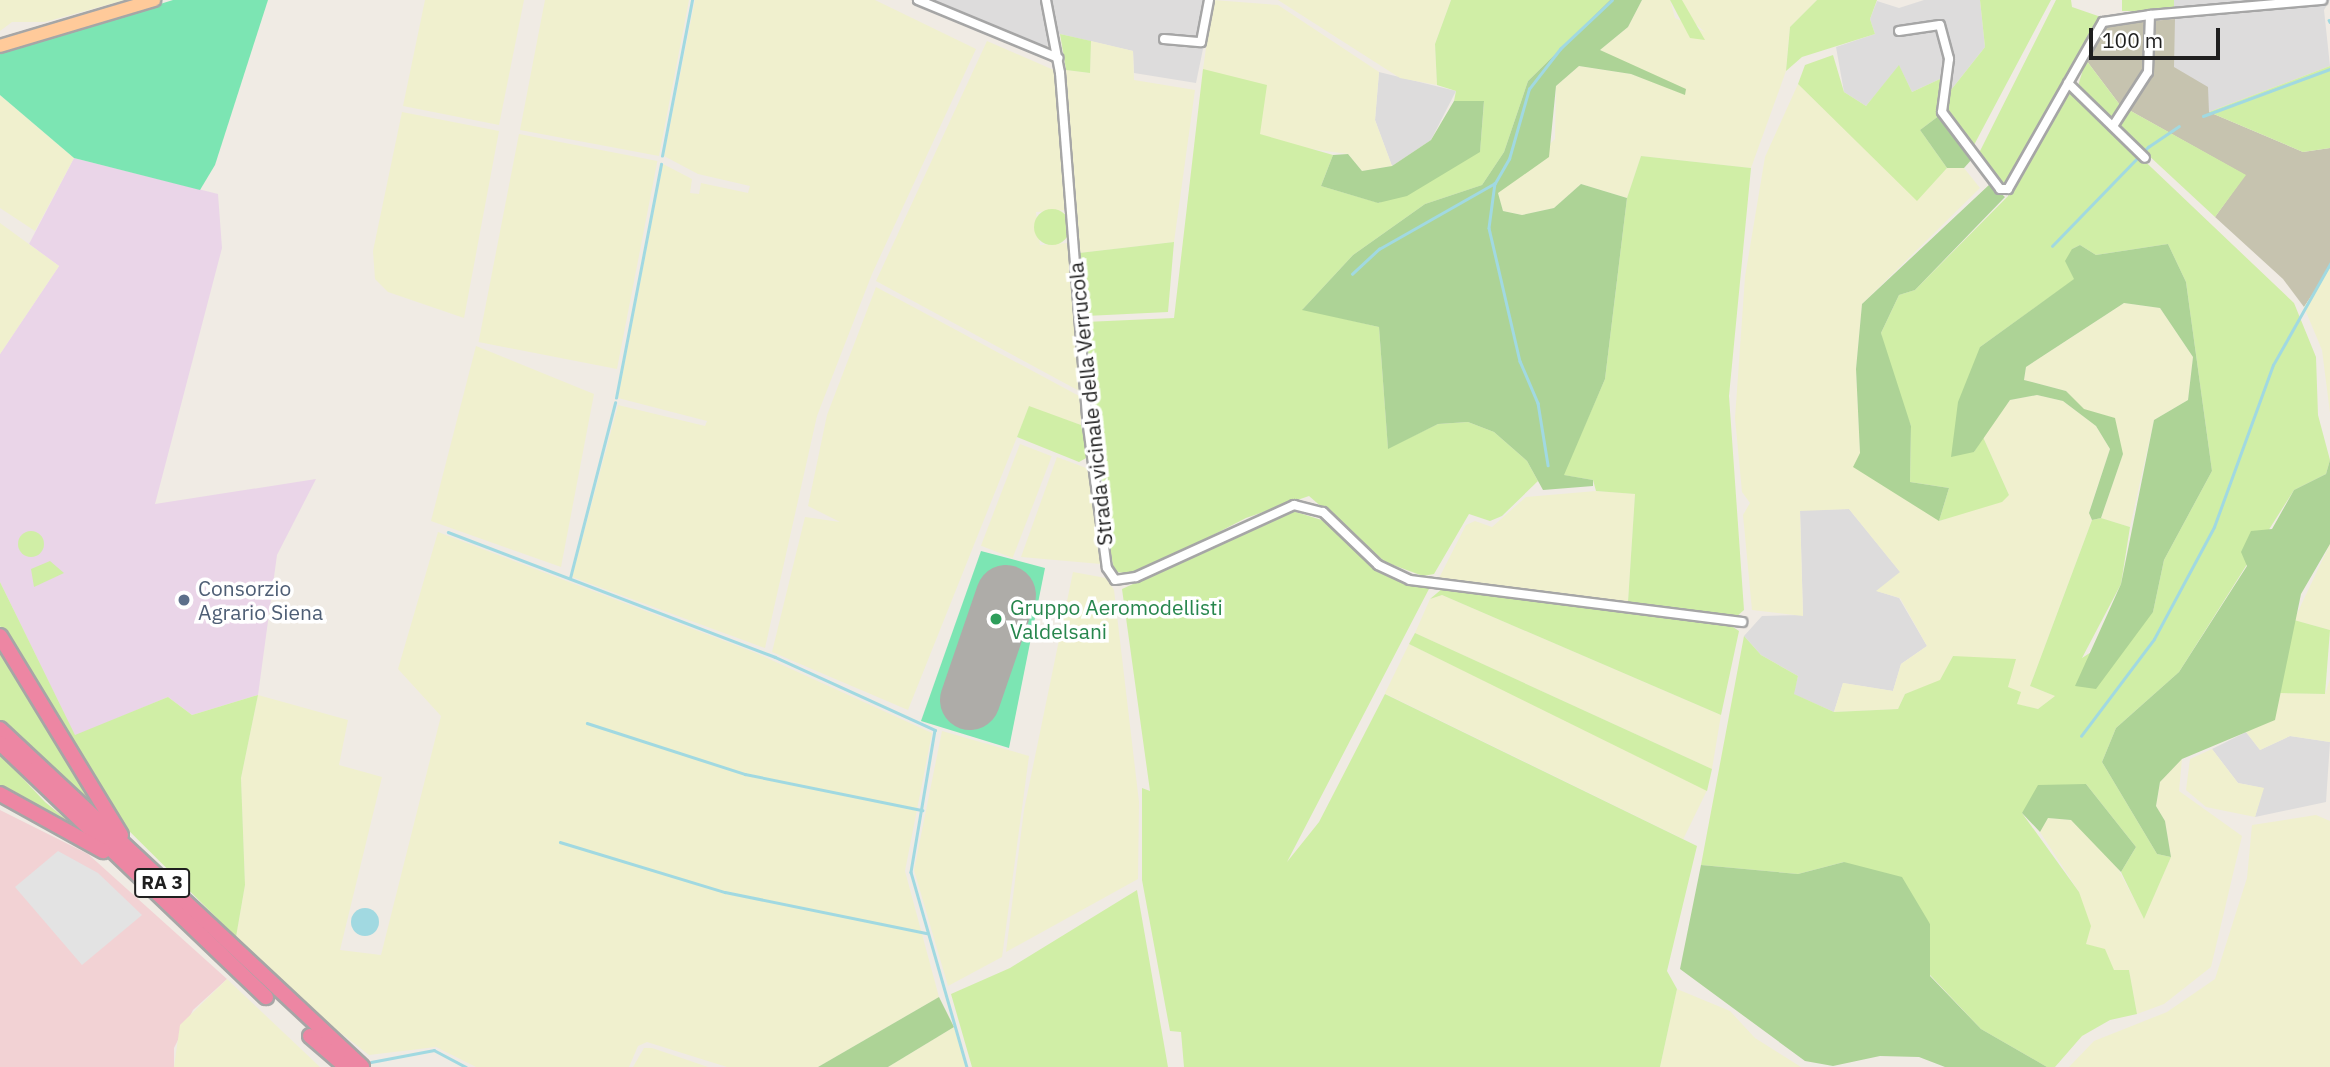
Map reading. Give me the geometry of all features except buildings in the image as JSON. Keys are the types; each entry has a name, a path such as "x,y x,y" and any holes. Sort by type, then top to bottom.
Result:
{"highway":[{"path":"0,637 113,826 238,956"},
{"name":"RA 3","path":"0,729 238,956 346,1067"},
{"name":"RA 3","path":"0,743 215,948 321,1040 362,1067"},
{"path":"0,794 96,846 197,940 215,948"}],"main road":[{"path":"0,46 154,0"}],"street":[{"path":"918,0 1058,58"},
{"path":"1046,0 1058,58"},
{"path":"1164,40 1201,42 1209,0"},
{"path":"1899,31 1940,24 1949,59 1942,112 2000,189 2014,183 2068,83 2108,18 2322,0"},
{"path":"2113,126 2146,79 2150,15"},
{"name":"Strada vicinale della Verrucola","path":"1058,58 1087,419 1107,568 1115,580 1136,577 1294,505 1323,512 1378,565 1410,580 1742,622"},
{"path":"2068,83 2145,158"}],"shaded area":[{"path":"932,0 1213,0 1196,83 1134,73 1133,51 1060,34 1046,47"},
{"path":"1924,0 1980,0 1985,47 1951,90 1940,87 1940,79 1912,92 1899,66 1866,106 1844,92 1836,47 1875,34 1870,19 1877,1 1899,8"},
{"path":"2174,0 2330,0 2324,10 2330,66 2209,112 2173,67"},
{"path":"2175,19 2174,67 2208,87 2209,112 2303,152 2330,148 2330,268 2304,307 2283,279 2215,217 2245,175 2120,105 2086,60 2105,25"},
{"path":"1379,72 1456,91 1431,140 1392,166 1375,120"},
{"path":"74,158 218,194 222,248 155,504 316,479 277,555 258,695 192,715 168,697 75,736 0,582 0,354 59,266 29,244"},
{"path":"1849,509 1901,573 1877,591 1899,598 1927,646 1901,664 1893,691 1843,683 1834,712 1793,694 1798,676 1761,655 1744,636 1762,616 1803,615 1800,510"},
{"path":"2246,732 2260,750 2290,736 2330,742 2326,802 2255,817 2263,788 2238,783 2212,749"},
{"path":"0,810 88,854 227,979 193,1010 174,1048 174,1067 0,1067"},
{"path":"58,851 98,873 142,915 82,965 15,887"}],"green space":[{"path":"0,0 125,0 45,22 12,22 0,31"},
{"path":"173,0 268,0 215,165 200,190 74,158 0,95 0,54"},
{"path":"425,0 524,0 499,125 403,106"},
{"path":"545,0 689,0 659,156 520,130"},
{"path":"695,0 875,0 976,49 872,274 817,416 765,648 572,577 618,405 705,426 707,421 618,398 663,164 692,179 690,193 699,194 701,183 748,193 750,186 698,174 664,156"},
{"path":"1213,0 1278,5 1379,72 1375,120 1392,166 1362,171 1348,154 1289,146 1260,134 1203,69"},
{"path":"1278,0 1451,0 1435,44 1437,85 1400,78"},
{"path":"1451,0 1610,0 1528,81 1504,152 1482,185 1425,204 1353,255 1303,309 1379,327 1388,448 1438,424 1468,422 1494,432 1527,461 1538,481 1502,516 1490,521 1469,514 1434,574 1423,576 1385,562 1309,496 1246,518 1137,574 1114,572 1092,433 1085,322 1174,318 1203,69 1267,85 1260,134 1333,155 1321,186 1379,203 1480,151 1484,102 1454,101 1456,91 1437,85 1435,44"},
{"path":"1610,0 1642,0 1628,27 1600,50 1686,89 1685,95 1631,74 1579,66 1556,86 1549,157 1498,193 1503,211 1522,215 1554,208 1581,184 1627,198 1605,379 1564,475 1593,480 1593,486 1543,490 1527,461 1494,432 1468,422 1438,424 1388,449 1379,327 1302,310 1353,255 1425,204 1482,185 1504,152 1528,81"},
{"path":"1642,0 1670,0 1675,18 1705,32 1686,16 1682,0 1817,0 1790,27 1786,71 1751,168 1641,156 1627,198 1581,184 1554,208 1522,215 1503,211 1498,193 1555,139 1556,86 1579,66 1631,74 1685,94 1600,50 1628,27"},
{"path":"1670,0 1682,0 1705,40 1690,38"},
{"path":"1817,0 1877,0 1870,19 1875,34 1802,57 1786,71 1790,27"},
{"path":"1980,0 2051,0 1974,145 1948,109 1951,90 1985,47"},
{"path":"2056,0 2071,0 2072,7 2101,17 2009,184 2000,184 1979,153"},
{"path":"2122,0 2174,0 2174,11 2122,11"},
{"path":"1060,34 1091,41 1090,73 1066,70"},
{"path":"987,41 1056,71 1065,210 1036,212 1040,245 1068,243 1083,393 876,281"},
{"path":"1091,41 1133,51 1134,80 1195,90 1174,242 1079,253 1066,70 1090,73"},
{"path":"1833,55 1844,92 1866,106 1899,65 1912,92 1940,79 1940,115 1920,130 1947,168 1917,201 1798,84 1805,65"},
{"path":"2086,60 2120,105 2246,175 2215,217 2077,89"},
{"path":"2330,66 2330,148 2303,152 2209,112"},
{"path":"1798,84 1917,200 1947,168 1964,168 1980,188 1862,304 1856,369 1860,453 1940,521 2009,495 1983,437 2010,400 2037,395 2063,401 2096,426 2110,449 2089,512 2092,520 2030,686 2055,696 2038,709 2016,704 1996,663 1953,656 1940,681 1905,694 1898,709 1834,712 1843,683 1893,691 1901,664 1927,646 1900,598 1876,591 1900,572 1849,509 1800,511 1803,616 1752,610 1743,515 1750,503 1742,492 1735,418 1745,277 1765,157"},
{"path":"2071,91 2294,303 2316,357 2318,415 2330,460 2326,474 2294,490 2179,672 2116,728 2102,762 2157,854 2171,857 2144,919 2121,872 2136,847 2086,784 2022,813 2079,892 2091,926 2086,944 2105,949 2114,970 2129,970 2137,1014 2110,1020 2082,1036 2055,1067 2047,1067 1981,1029 1930,975 1930,924 1844,862 1798,874 1701,865 1744,636 1761,655 1798,676 1794,694 1834,712 1898,709 1905,694 1940,680 1953,656 2016,659 2008,687 2021,692 2017,704 2038,709 2055,696 2030,686 2092,520 2101,518 2130,527 2121,584 2082,658 2153,612 2164,560 2212,471 2186,282 2168,244 2096,255 2080,245 2072,249 2075,279 1980,347 1974,452 1983,437 2009,495 2002,502 1939,521 1949,488 1910,482 1911,426 1885,361 1881,333 1899,295 1915,290 2013,191"},
{"path":"0,95 74,158 35,231 0,208"},
{"path":"1454,101 1484,101 1480,152 1407,196 1378,203 1321,186 1333,155 1348,154 1362,171 1392,166 1431,140"},
{"path":"402,112 499,131 464,318 388,292 375,279 373,251"},
{"path":"1940,115 1973,158 1964,168 1947,168 1920,130"},
{"path":"519,134 657,161 617,369 479,342"},
{"path":"1641,156 1751,168 1729,396 1744,610 1736,617 1628,602 1635,494 1596,491 1593,480 1563,475 1605,379 1627,198"},
{"path":"1990,184 2005,197 1915,290 1899,295 1881,333 1911,426 1910,482 1949,488 1939,521 1853,467 1860,453 1856,369 1862,304"},
{"path":"1052,209 1064,215 1070,227 1064,239 1052,245 1040,239 1034,227 1040,215"},
{"path":"0,223 59,266 0,354"},
{"path":"1174,242 1168,312 1086,316 1079,253"},
{"path":"2168,244 2186,282 2212,471 2164,560 2153,612 2096,689 2075,686 2121,584 2154,420 2188,400 2193,357 2160,308 2124,303 2026,367 2024,380 2066,391 2084,409 2115,418 2123,454 2101,518 2092,520 2089,513 2110,449 2096,426 2063,401 2037,395 2010,400 1974,452 1951,457 1958,402 1980,347 2074,279 2065,261 2072,249 2080,245 2096,255"},
{"path":"2330,268 2330,413 2322,350 2304,307"},
{"path":"876,287 1081,397 1081,425 1029,407 908,710 772,652 805,517 840,522 808,506 827,415"},
{"path":"2124,303 2160,308 2193,357 2188,400 2154,420 2130,527 2101,518 2123,454 2066,391 2024,380 2026,367"},
{"path":"476,346 594,394 561,567 431,521"},
{"path":"1029,406 1081,425 1088,457 1079,462 1017,437"},
{"path":"1020,444 1052,456 1013,558 981,546"},
{"path":"1057,457 1089,469 1101,564 1021,557"},
{"path":"2330,460 2330,544 2301,594 2275,720 2182,759 2160,782 2156,806 2165,821 2171,857 2157,854 2102,762 2116,728 2179,672 2247,566 2241,552 2251,531 2272,529 2294,490 2326,474"},
{"path":"1596,491 1635,494 1628,602 1439,578 1466,525 1475,521 1492,527 1526,497"},
{"path":"1293,511 1328,522 1379,572 1430,587 1287,862 1319,822 1385,694 1697,846 1667,971 1677,989 1660,1067 1184,1067 1181,1032 1170,1031 1142,880 1142,788 1150,791 1122,589"},
{"path":"31,531 40,535 44,544 40,553 31,557 22,553 18,544 22,535"},
{"path":"438,532 756,653 932,733 905,871 939,997 818,1067 727,1067 647,1042 638,1046 629,1067 476,1067 436,1047 369,1055 288,992 236,937 245,885 241,778 258,695 348,720 339,765 382,777 340,950 381,955 441,716 398,669"},
{"path":"2330,544 2330,630 2294,620"},
{"name":"Gruppo Aeromodellisti Valdelsani","path":"981,551 1045,568 1009,748 921,721"},
{"path":"50,561 64,573 34,587 31,569"},
{"path":"1073,572 1106,578 1114,590 1139,802 1138,879 1006,952 1024,810"},
{"path":"0,582 75,735 168,697 192,715 258,695 241,778 245,885 236,937 110,812 0,626"},
{"path":"1443,588 1730,625 1739,631 1721,715 1442,595 1430,599"},
{"path":"1442,595 1721,715 1712,769 1415,633 1430,599"},
{"path":"2294,620 2330,630 2325,694 2280,693"},
{"path":"1415,633 1712,769 1707,791 1409,644"},
{"path":"1409,644 1707,790 1683,839 1385,693"},
{"path":"0,649 92,799 96,815 0,721"},
{"path":"2330,679 2330,742 2290,736 2260,750 2246,732 2274,720 2280,693 2325,694"},
{"path":"942,731 1029,756 1002,957 948,986 914,870"},
{"path":"2212,749 2238,783 2264,788 2255,817 2206,807 2186,790 2190,759"},
{"path":"0,754 45,802 83,833 0,790"},
{"path":"2182,759 2179,791 2242,836 2211,967 2164,1004 2137,1014 2129,970 2114,970 2086,944 2079,892 2040,832 2048,818 2071,820 2113,859 2144,918 2171,857 2165,821 2156,806 2160,782"},
{"path":"2086,784 2136,847 2121,872 2071,820 2048,818 2040,832 2022,813 2038,785"},
{"path":"2316,815 2330,821 2330,1067 2069,1067 2094,1041 2167,1012 2215,979 2247,878 2252,825"},
{"path":"1844,862 1902,877 1930,924 1930,976 1981,1029 2047,1067 1945,1067 1919,1057 1880,1056 1833,1066 1805,1061 1680,969 1701,865 1798,874"},
{"path":"1137,890 1168,1067 972,1067 951,994 1010,968"},
{"path":"227,979 320,1067 174,1067 180,1025"},
{"path":"1677,989 1730,1011 1755,1038 1801,1067 1660,1067"},
{"path":"939,997 954,1027 888,1067 818,1067"},
{"path":"954,1027 966,1067 888,1067"},
{"path":"644,1048 652,1048 708,1067 633,1067"}],"water":[{"path":"365,908 375,912 379,922 375,932 365,936 355,932 351,922 355,912"}],"waterway":[{"path":"662,156 692,0"},
{"path":"1352,274 1379,249 1495,183 1509,159 1529,89 1560,49 1612,0"},
{"path":"2203,116 2330,69"},
{"path":"2052,246 2148,147 2179,126"},
{"path":"616,398 661,164"},
{"path":"1495,183 1489,228 1520,361 1538,403 1548,465"},
{"path":"2081,736 2154,639 2214,527 2273,365 2330,264"},
{"path":"570,578 615,403"},
{"path":"448,532 775,657 935,730 911,872 967,1067"},
{"path":"587,723 745,774 922,810"},
{"path":"560,842 725,892 927,933"},
{"path":"371,1062 434,1050 466,1067"}],"runway":[{"path":"970,700 1006,595"}],"place":[{"name":"Consorzio Agrario Siena","path":"184,600"},
{"name":"Gruppo Aeromodellisti Valdelsani","path":"996,619"}]}
